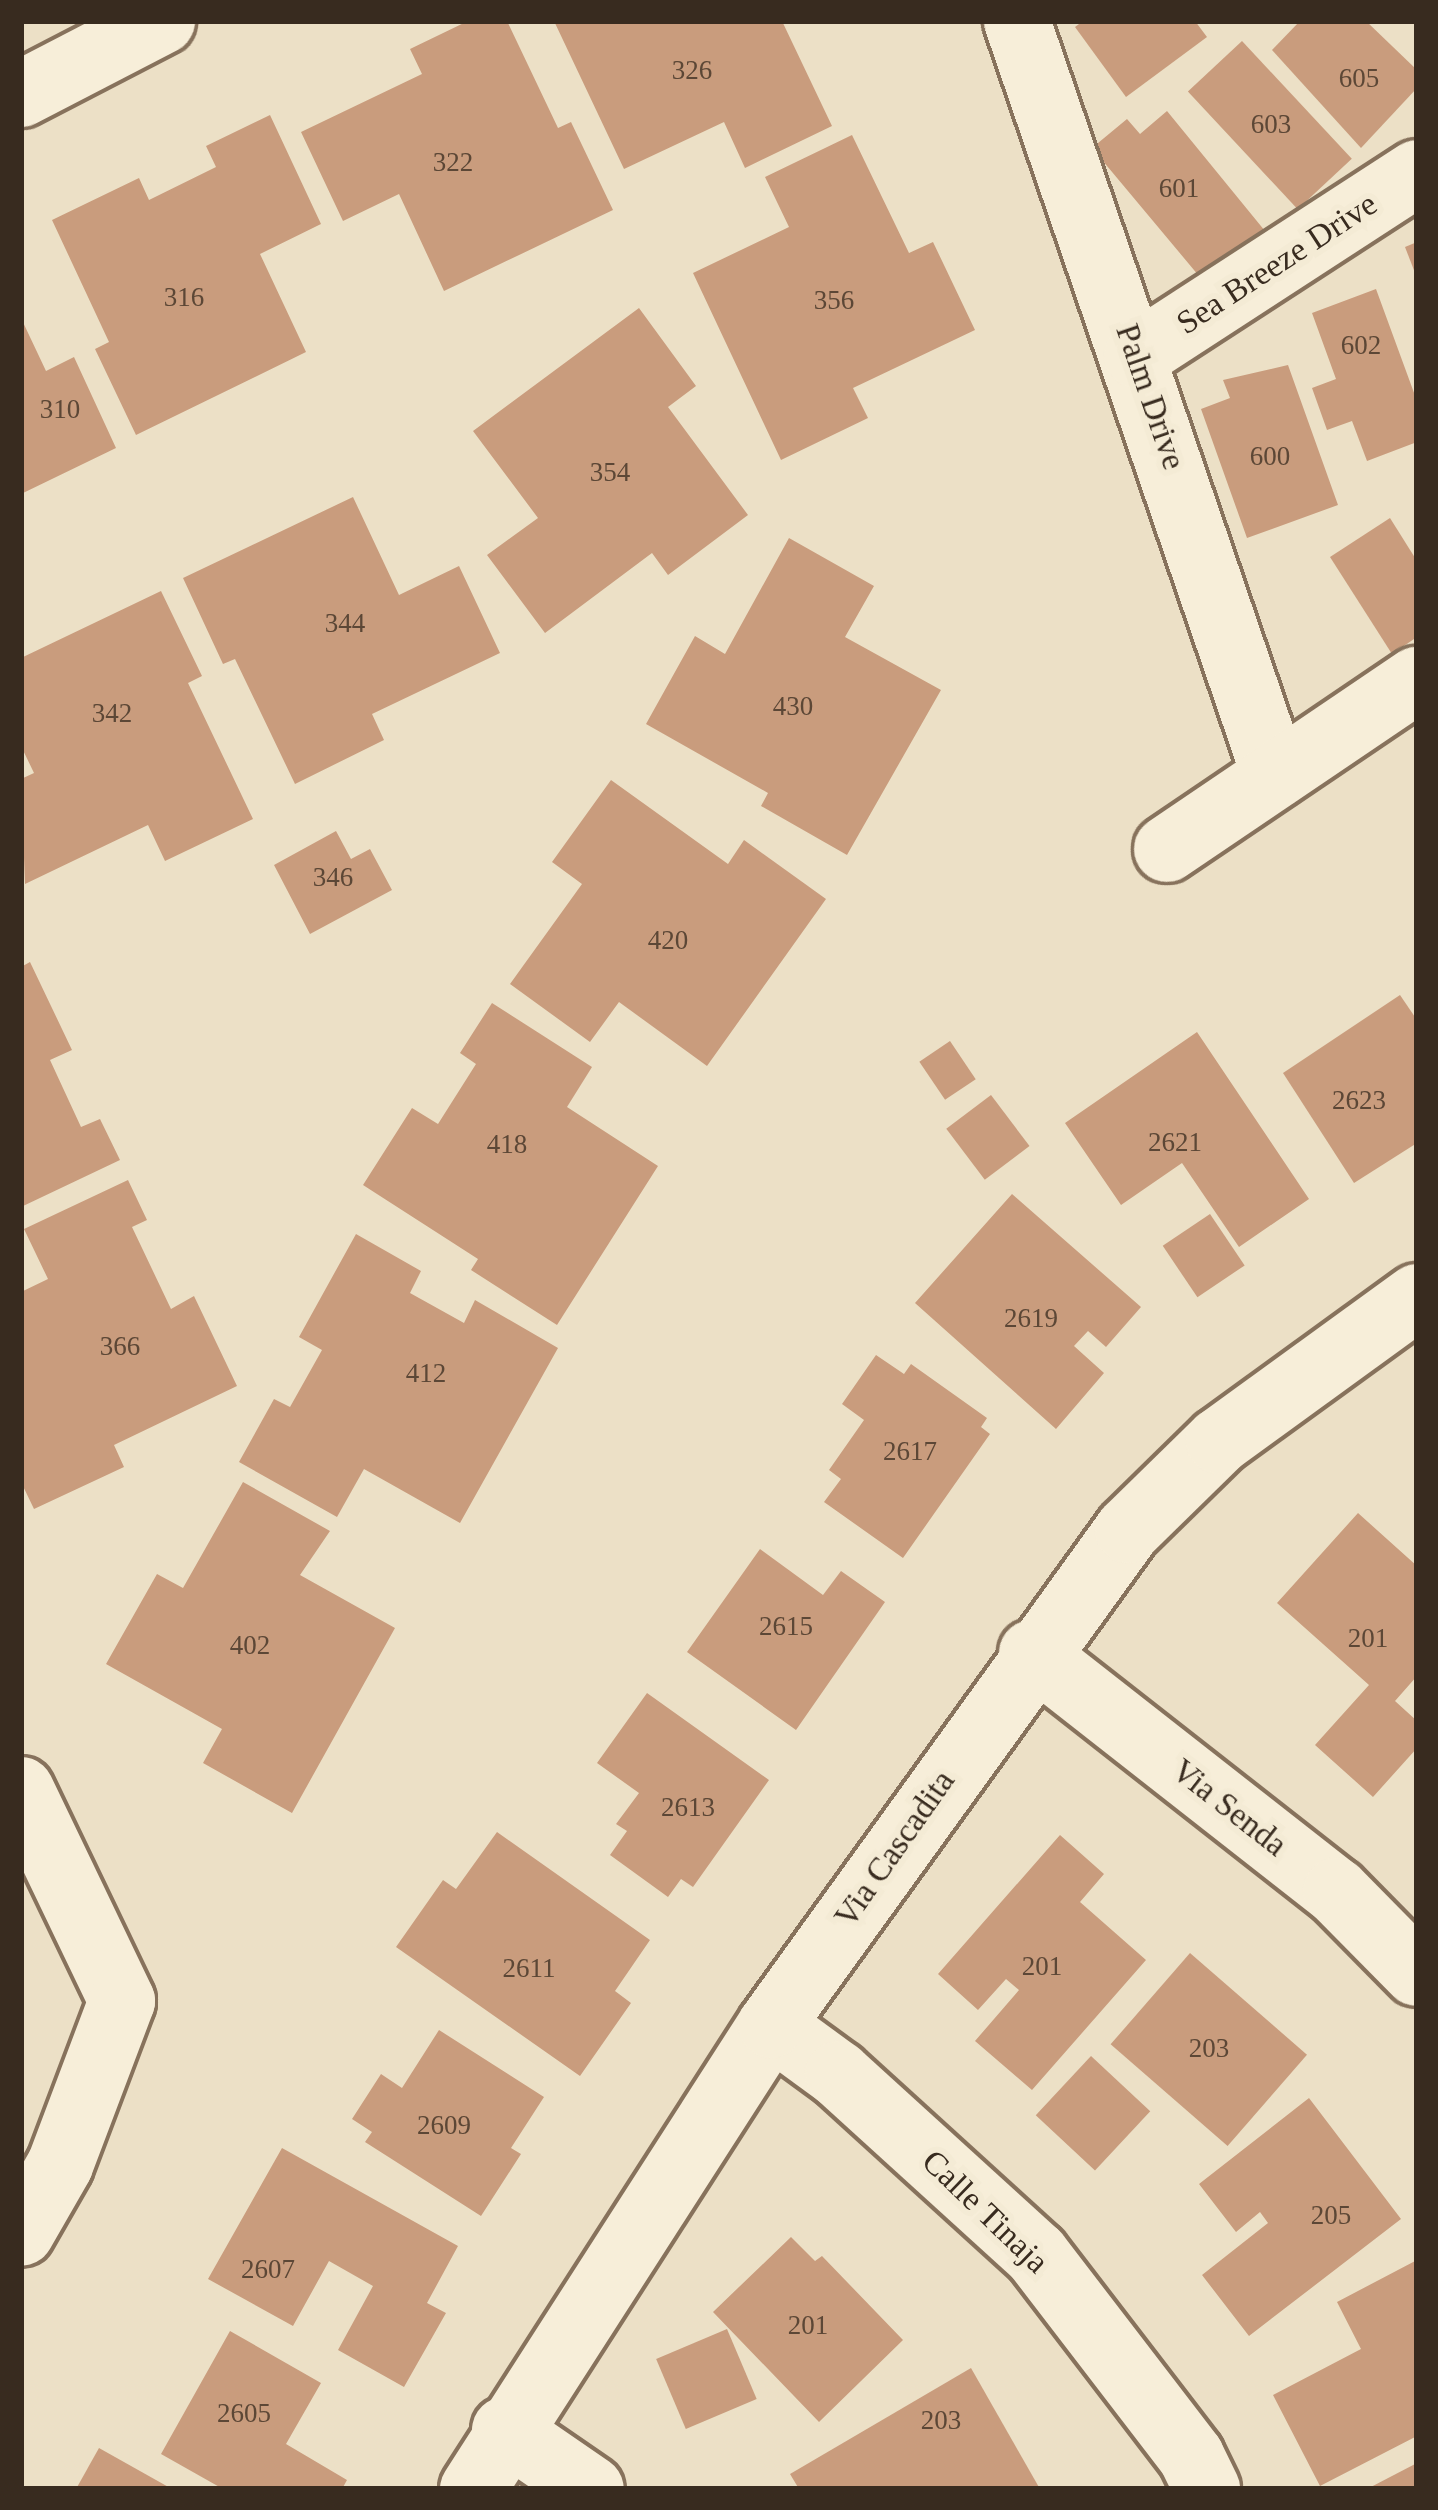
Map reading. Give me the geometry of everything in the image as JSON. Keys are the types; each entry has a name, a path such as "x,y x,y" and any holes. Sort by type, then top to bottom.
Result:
{"street":[{"path":"21,94 162,21"},
{"name":"Palm Drive","path":"1017,21 1137,355 1275,775"},
{"name":"Sea Breeze Drive","path":"1137,355 1417,172"},
{"path":"1167,849 1417,680"},
{"name":"Via Cascadita","path":"472,2489 505,2430 771,2025 1032,1653 1128,1530 1219,1441 1417,1297"},
{"name":"Via Senda","path":"1032,1653 1336,1891 1417,1972"},
{"path":"21,1790 122,2001 60,2165 21,2233"},
{"name":"Calle Tinaja","path":"771,2025 838,2074 1036,2254 1191,2456 1207,2489"},
{"path":"505,2430 591,2489"}],"building":[{"path":"468,21 507,21 558,128 571,122 613,210 444,291 399,194 343,221 301,132 422,74 410,49"},
{"path":"554,21 782,21 832,126 745,168 724,122 624,169"},
{"path":"1083,21 1195,21 1207,37 1126,97 1075,27"},
{"path":"1300,21 1366,21 1417,70 1417,88 1361,148 1272,50"},
{"path":"1242,41 1352,159 1298,209 1188,91"},
{"path":"1167,111 1265,231 1204,282 1092,148 1127,119 1140,134"},
{"path":"270,115 321,224 260,254 306,352 136,435 95,349 109,342 52,220 139,178 149,200 216,167 206,146"},
{"path":"852,135 909,253 933,242 975,330 853,388 868,418 781,460 693,273 789,227 765,177"},
{"path":"1417,242 1417,278 1405,247"},
{"path":"1376,289 1417,401 1417,442 1367,461 1352,421 1327,430 1312,388 1336,379 1312,313"},
{"path":"639,308 696,386 668,407 748,515 668,575 652,553 545,633 487,555 538,518 473,431"},
{"path":"21,318 46,371 74,357 116,448 21,494"},
{"path":"1288,365 1338,505 1247,538 1201,409 1230,398 1223,380"},
{"path":"353,497 399,595 459,566 500,653 372,714 384,740 295,784 235,659 223,664 183,578"},
{"path":"1390,518 1417,561 1417,637 1392,654 1330,557"},
{"path":"789,538 874,586 845,637 941,690 847,855 761,806 768,793 646,724 695,636 725,654"},
{"path":"161,591 202,676 188,683 253,819 165,861 148,825 25,884 21,779 34,773 21,746 21,658"},
{"path":"611,780 728,864 744,840 826,899 707,1066 619,1002 590,1042 510,984 582,884 552,862"},
{"path":"336,831 351,859 370,849 392,890 310,934 274,865"},
{"path":"30,962 72,1050 50,1060 81,1127 100,1119 120,1160 21,1207 21,967"},
{"path":"1400,995 1417,1020 1417,1143 1354,1183 1283,1073"},
{"path":"492,1003 592,1067 567,1107 658,1166 557,1325 471,1270 478,1259 363,1185 412,1108 438,1124 476,1064 460,1053"},
{"path":"1197,1032 1309,1199 1239,1247 1182,1163 1121,1205 1065,1123"},
{"path":"950,1041 976,1079 945,1100 919,1062"},
{"path":"991,1095 1030,1146 985,1180 946,1129"},
{"path":"128,1180 147,1220 132,1227 171,1309 194,1296 237,1386 114,1445 124,1467 34,1509 21,1482 21,1292 48,1279 24,1229"},
{"path":"1012,1194 1141,1307 1106,1347 1088,1331 1074,1346 1104,1373 1056,1429 915,1303"},
{"path":"1210,1214 1245,1265 1197,1297 1163,1246"},
{"path":"356,1234 421,1271 410,1293 464,1323 475,1300 558,1348 460,1523 364,1469 337,1517 239,1462 274,1399 290,1407 322,1350 299,1337"},
{"path":"876,1355 904,1374 911,1364 987,1418 981,1427 990,1434 903,1558 824,1502 841,1479 829,1470 864,1420 842,1404"},
{"path":"243,1482 330,1531 300,1575 395,1628 292,1813 203,1763 222,1729 106,1664 157,1574 183,1588"},
{"path":"1358,1513 1417,1566 1417,1676 1395,1701 1417,1721 1417,1748 1373,1797 1315,1745 1369,1685 1277,1603"},
{"path":"760,1549 823,1595 841,1571 885,1602 796,1730 687,1652"},
{"path":"647,1693 769,1780 693,1887 681,1879 668,1897 610,1855 627,1831 616,1824 639,1793 597,1763"},
{"path":"497,1832 650,1940 615,1991 631,2003 580,2076 396,1947 443,1880 456,1889"},
{"path":"1060,1835 1104,1874 1080,1902 1146,1960 1032,2090 975,2041 1019,1990 1006,1979 978,2010 938,1974"},
{"path":"1190,1953 1307,2055 1228,2146 1111,2044"},
{"path":"439,2030 544,2097 511,2148 521,2154 481,2216 365,2142 372,2132 352,2119 381,2074 402,2088"},
{"path":"1091,2056 1150,2111 1095,2170 1036,2115"},
{"path":"1309,2098 1401,2219 1249,2336 1202,2275 1268,2223 1260,2212 1236,2232 1199,2184"},
{"path":"282,2148 458,2246 427,2303 446,2313 404,2387 338,2350 373,2286 329,2261 293,2326 208,2279"},
{"path":"791,2237 815,2261 822,2256 903,2340 819,2422 713,2312"},
{"path":"1417,2260 1417,2436 1320,2486 1273,2395 1361,2349 1337,2302"},
{"path":"727,2329 757,2399 686,2429 656,2359"},
{"path":"230,2331 321,2383 286,2444 347,2480 342,2489 223,2489 161,2454"},
{"path":"971,2368 1040,2489 799,2489 790,2474"},
{"path":"99,2448 172,2489 76,2489"},
{"path":"1417,2463 1417,2489 1367,2489"}]}
